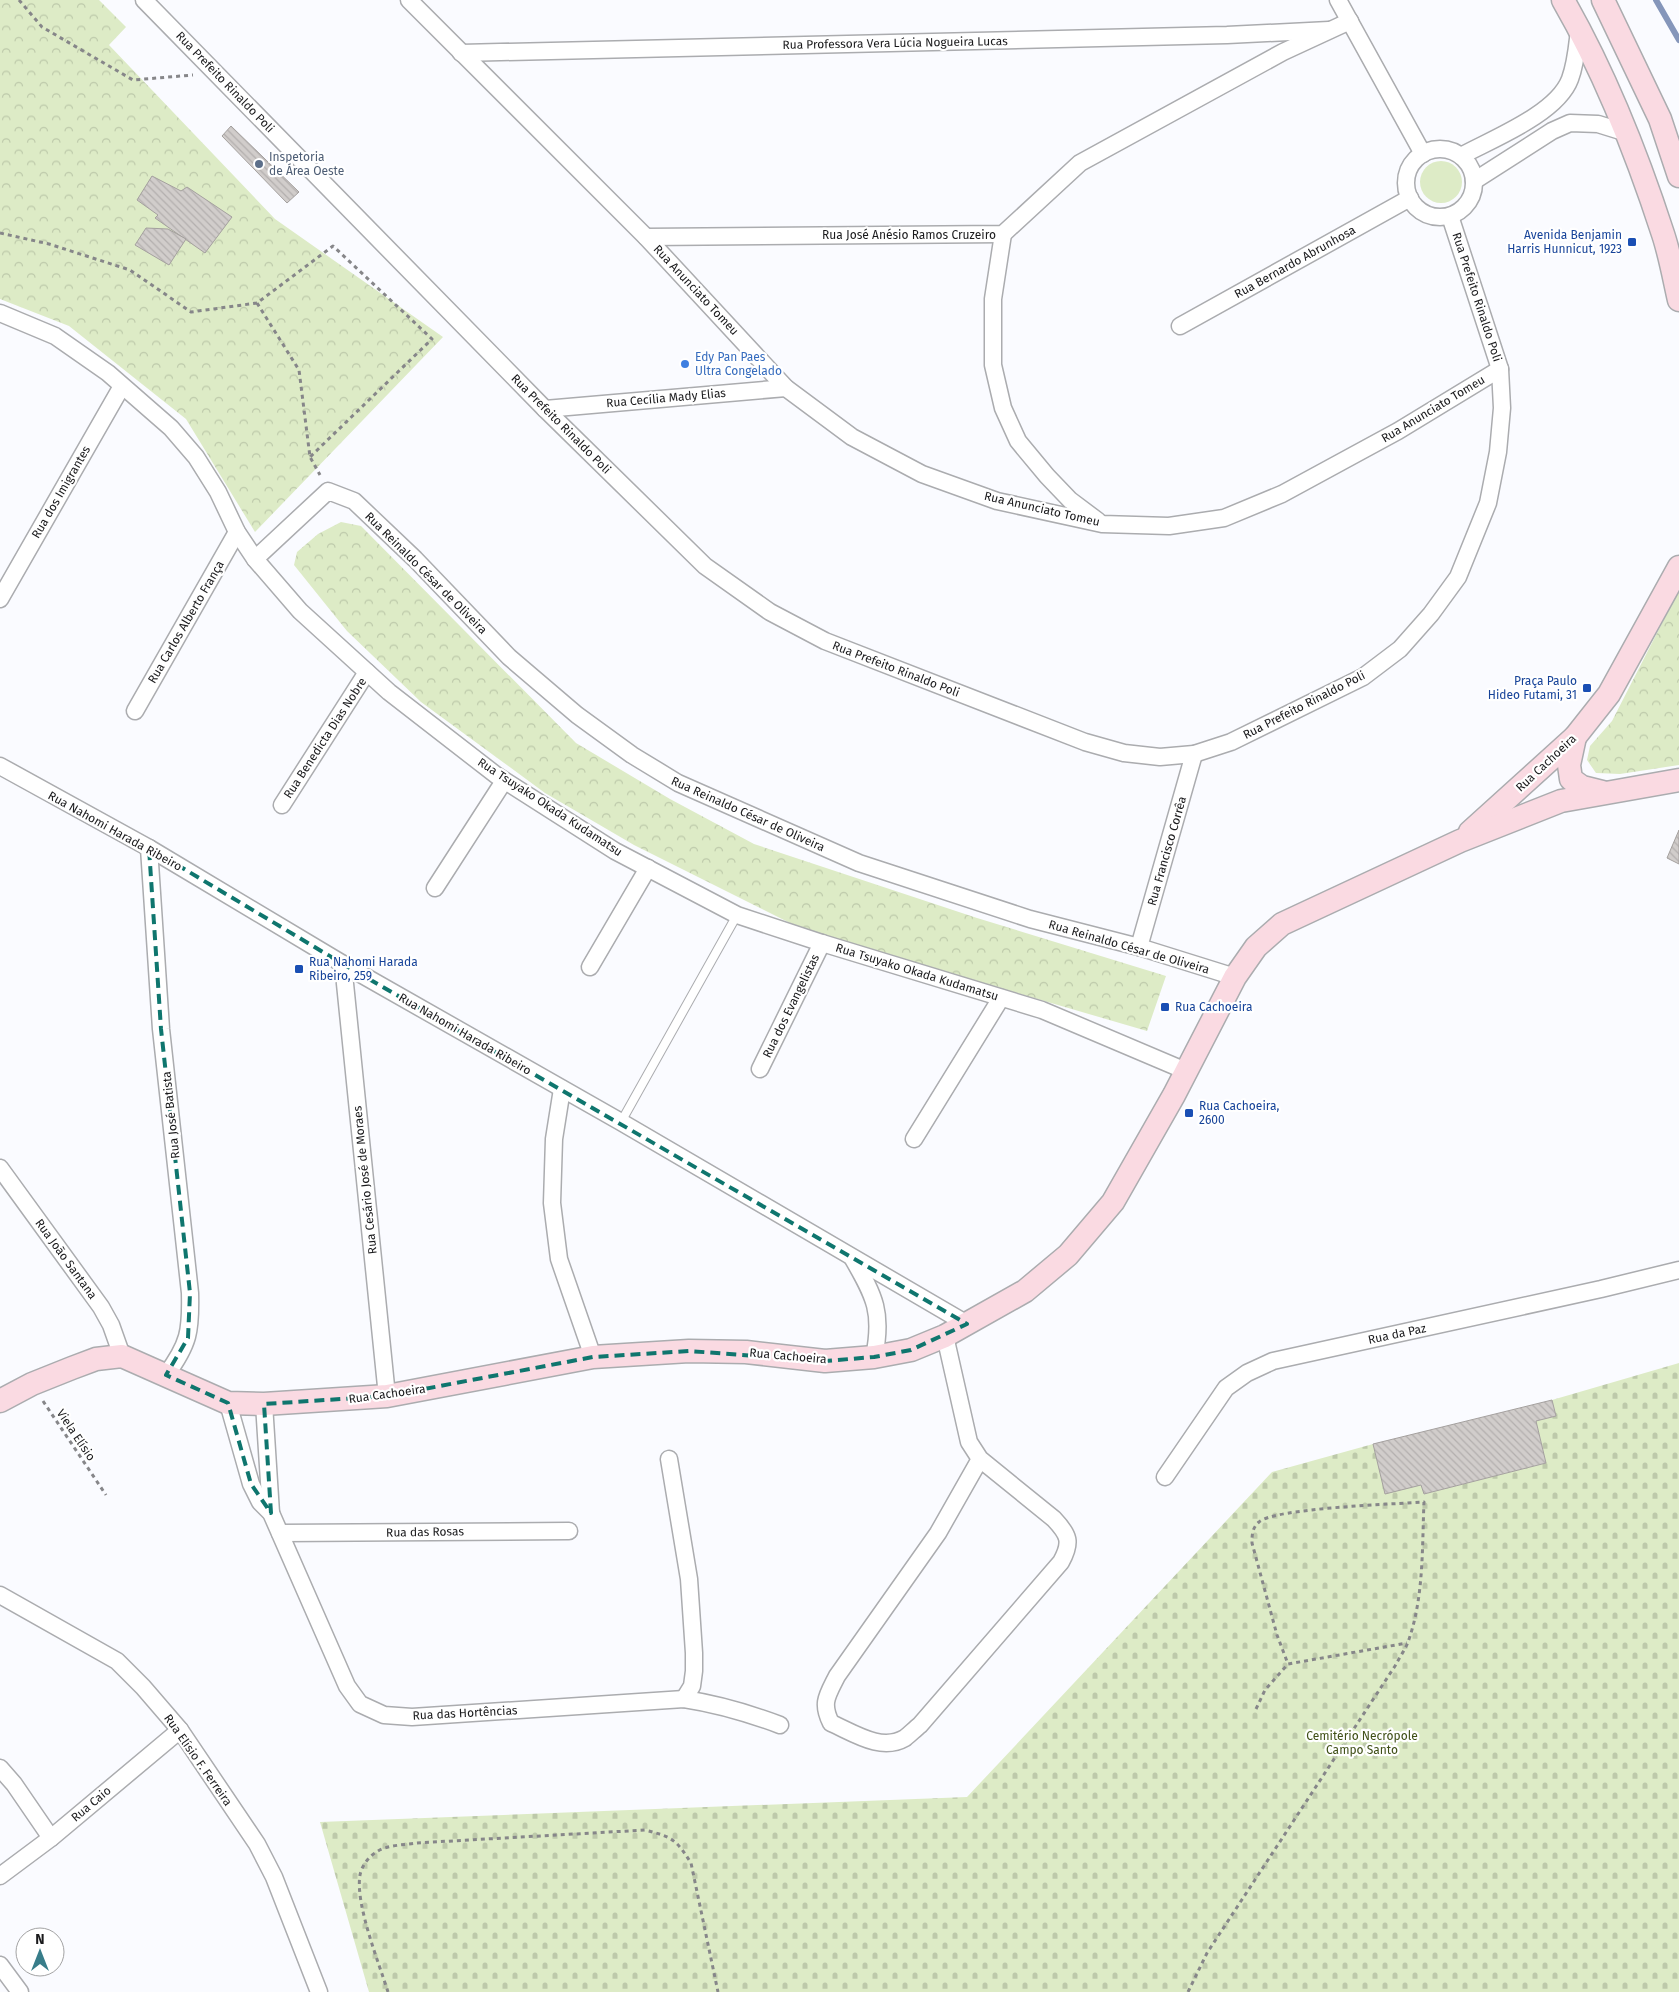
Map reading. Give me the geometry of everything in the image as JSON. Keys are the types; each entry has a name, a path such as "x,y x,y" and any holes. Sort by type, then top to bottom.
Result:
{"main road":[{"path":"1563,0 1579,28 1627,133 1663,235 1679,300"},
{"path":"1603,0 1660,119 1679,176"},
{"name":"Rua Cachoeira","path":"1460,841 1575,738 1609,694 1678,567"},
{"path":"1575,738 1570,765 1571,779 1582,788 1607,792"},
{"name":"Rua Cachoeira","path":"0,1401 32,1384 96,1359 122,1356 228,1403 264,1404 387,1396 593,1357 689,1351 746,1352 825,1361 874,1357 911,1350 945,1336 1026,1291 1068,1255 1113,1202 1174,1095 1235,977 1256,947 1282,924 1460,841 1562,801 1679,780"}],"street":[{"name":"Rua Prefeito Rinaldo Poli","path":"144,0 545,409 705,566 770,612 825,641 1085,742 1124,753 1160,758 1194,754 1231,742 1363,677 1400,649 1432,614 1458,577 1488,503 1498,452 1502,408 1500,369 1450,216"},
{"name":"Rua Anunciato Tomeu","path":"408,0 646,236 786,388 852,437 922,474 996,501 1102,524 1169,526 1224,518 1282,494 1398,431 1500,369"},
{"path":"1338,0 1423,154"},
{"name":"Rua José Anésio Ramos Cruzeiro","path":"646,236 1003,234 1080,163 1283,52 1350,21"},
{"path":"1461,156 1537,115 1556,100 1570,81 1577,57 1579,28"},
{"name":"Rua Professora Vera Lúcia Nogueira Lucas","path":"462,53 1227,35 1329,30"},
{"path":"1474,180 1552,131 1570,123 1598,124 1627,133"},
{"path":"1442,149 1452,151 1461,156 1473,171 1474,192 1469,202 1461,210 1450,216 1431,216 1415,206 1406,188 1406,178 1415,160 1432,150 1442,149"},
{"name":"Rua Bernardo Abrunhosa","path":"1180,326 1410,198"},
{"path":"1003,234 993,300 993,365 1003,408 1018,441 1047,476 1070,500 1102,524"},
{"name":"Rua Tsuyako Okada Kudamatsu","path":"0,313 54,336 122,386 171,428 196,457 218,492 237,532 255,559 300,611 389,692 504,781 615,851 738,915 822,943 1042,1010 1186,1071"},
{"name":"Rua dos Imigrantes","path":"0,599 122,386"},
{"name":"Rua Cecília Mady Elias","path":"545,409 786,388"},
{"path":"255,559 328,491"},
{"name":"Rua Reinaldo César de Oliveira","path":"328,491 354,501 415,559 509,657 577,716 632,756 678,784 859,863 1030,919 1139,947 1235,977"},
{"name":"Rua Carlos Alberto França","path":"135,711 237,532"},
{"name":"Rua Benedicta Dias Nobre","path":"282,805 367,672"},
{"name":"Rua Francisco Corrêa","path":"1139,947 1194,754"},
{"name":"Rua Nahomi Harada Ribeiro","path":"4,773 149,848 343,964 621,1122 967,1324"},
{"path":"435,888 504,781"},
{"name":"Rua José Batista","path":"149,848 162,1029 191,1317 188,1338 180,1357 166,1375"},
{"path":"590,967 648,868"},
{"name":"Rua dos Evangelistas","path":"760,1069 822,943"},
{"name":"Rua Cesário José de Moraes","path":"343,964 387,1396"},
{"path":"914,1139 1002,998"},
{"path":"562,1088 554,1138 552,1203 559,1259 593,1357"},
{"name":"Rua João Santana","path":"0,1168 101,1307 111,1325 122,1356"},
{"name":"Rua Nahomi Harada Ribeiro","path":"852,1257 876,1302 878,1340 874,1357"},
{"name":"Rua da Paz","path":"1165,1477 1226,1388 1247,1373 1274,1361 1679,1270"},
{"path":"945,1336 969,1442 980,1459 1054,1519 1064,1530 1068,1540 1068,1550 920,1725 905,1738 890,1743 875,1742 832,1723 826,1711 825,1700 837,1676 938,1533 980,1459"},
{"name":"Rua das Hortências","path":"228,1403 251,1484 260,1502 271,1513"},
{"name":"Rua das Hortências","path":"264,1404 271,1513 347,1686 360,1704 384,1715 412,1717 684,1700 735,1709 780,1725"},
{"path":"669,1459 689,1579 694,1653 692,1686 684,1700"},
{"name":"Rua das Rosas","path":"280,1533 569,1531"},
{"name":"Rua Elísio F. Ferreira","path":"0,1595 117,1662 143,1687 180,1730 257,1844 274,1877 319,1992"},
{"name":"Rua Caio","path":"0,1876 51,1838 180,1730"},
{"path":"0,1768 14,1784 51,1838"},
{"path":"0,1965 20,1992"}],"lane":[{"path":"621,1122 738,915"}],"path":[{"path":"20,0 42,27 133,80 216,73"},
{"path":"0,233 49,244 130,270 191,312 257,303 333,246 432,340 310,457"},
{"path":"257,303 300,370 310,457 328,491"},
{"name":"Viela Elísio","path":"32,1384 106,1495"},
{"path":"1188,1992 1207,1953 1395,1666 1408,1643 1417,1612 1422,1564 1424,1502 1326,1509 1276,1515 1258,1522 1253,1530 1252,1543 1276,1635 1288,1664"},
{"path":"1256,1709 1266,1690 1288,1664 1408,1643"},
{"path":"388,1992 360,1900 360,1875 367,1860 379,1850 396,1845 416,1843 645,1830 669,1836 682,1848 691,1863 718,1992"}],"highlighted area":[{"path":"149,848 343,964 967,1324 911,1350 874,1357 825,1361 689,1351 593,1357 387,1396 264,1404 271,1513 251,1484 228,1403 166,1375 188,1338 190,1293 161,1029"}],"green space":[{"path":"0,0 99,0 126,27 109,45 275,219 443,337 255,532 186,419 69,326 0,299"},
{"path":"1445,161 1453,164 1459,170 1462,182 1459,194 1453,200 1437,203 1429,200 1423,194 1420,178 1423,170 1429,164"},
{"path":"341,522 361,526 576,743 670,799 754,844 977,918 1166,976 1147,1031 808,932 634,845 545,793 421,702 347,631 294,565 297,552 318,534"},
{"path":"1679,590 1679,765 1620,774 1596,773 1587,760 1590,746 1612,721"},
{"name":"Cemitério Necrópole Campo Santo","path":"1679,1363 1679,1992 369,1992 320,1822 967,1797 1272,1472 1373,1444 1385,1493 1421,1485 1424,1494 1546,1463 1536,1421 1556,1416 1552,1400"}],"building":[{"name":"Inspetoria de Área Oeste","path":"231,126 299,192 287,203 222,136"},
{"path":"152,176 181,191 187,187 232,217 205,253 155,218 158,215 137,200"},
{"path":"146,228 168,229 186,239 169,265 135,245"},
{"path":"1679,830 1679,864 1667,858"},
{"path":"1552,1400 1556,1416 1536,1421 1546,1463 1424,1494 1421,1485 1385,1494 1373,1444"}],"waterway":[{"path":"1656,0 1679,40"}],"place":[{"name":"Inspetoria de Área Oeste","path":"259,164"},
{"name":"Avenida Benjamin Harris Hunnicut, 1923","path":"1632,242"},
{"name":"Edy Pan Paes Ultra Congelado","path":"685,364"},
{"name":"Praça Paulo Hideo Futami, 31","path":"1587,688"},
{"name":"Rua Nahomi Harada Ribeiro, 259","path":"299,969"},
{"name":"Rua Cachoeira","path":"1165,1007"},
{"name":"Rua Cachoeira, 2600","path":"1189,1113"}]}
